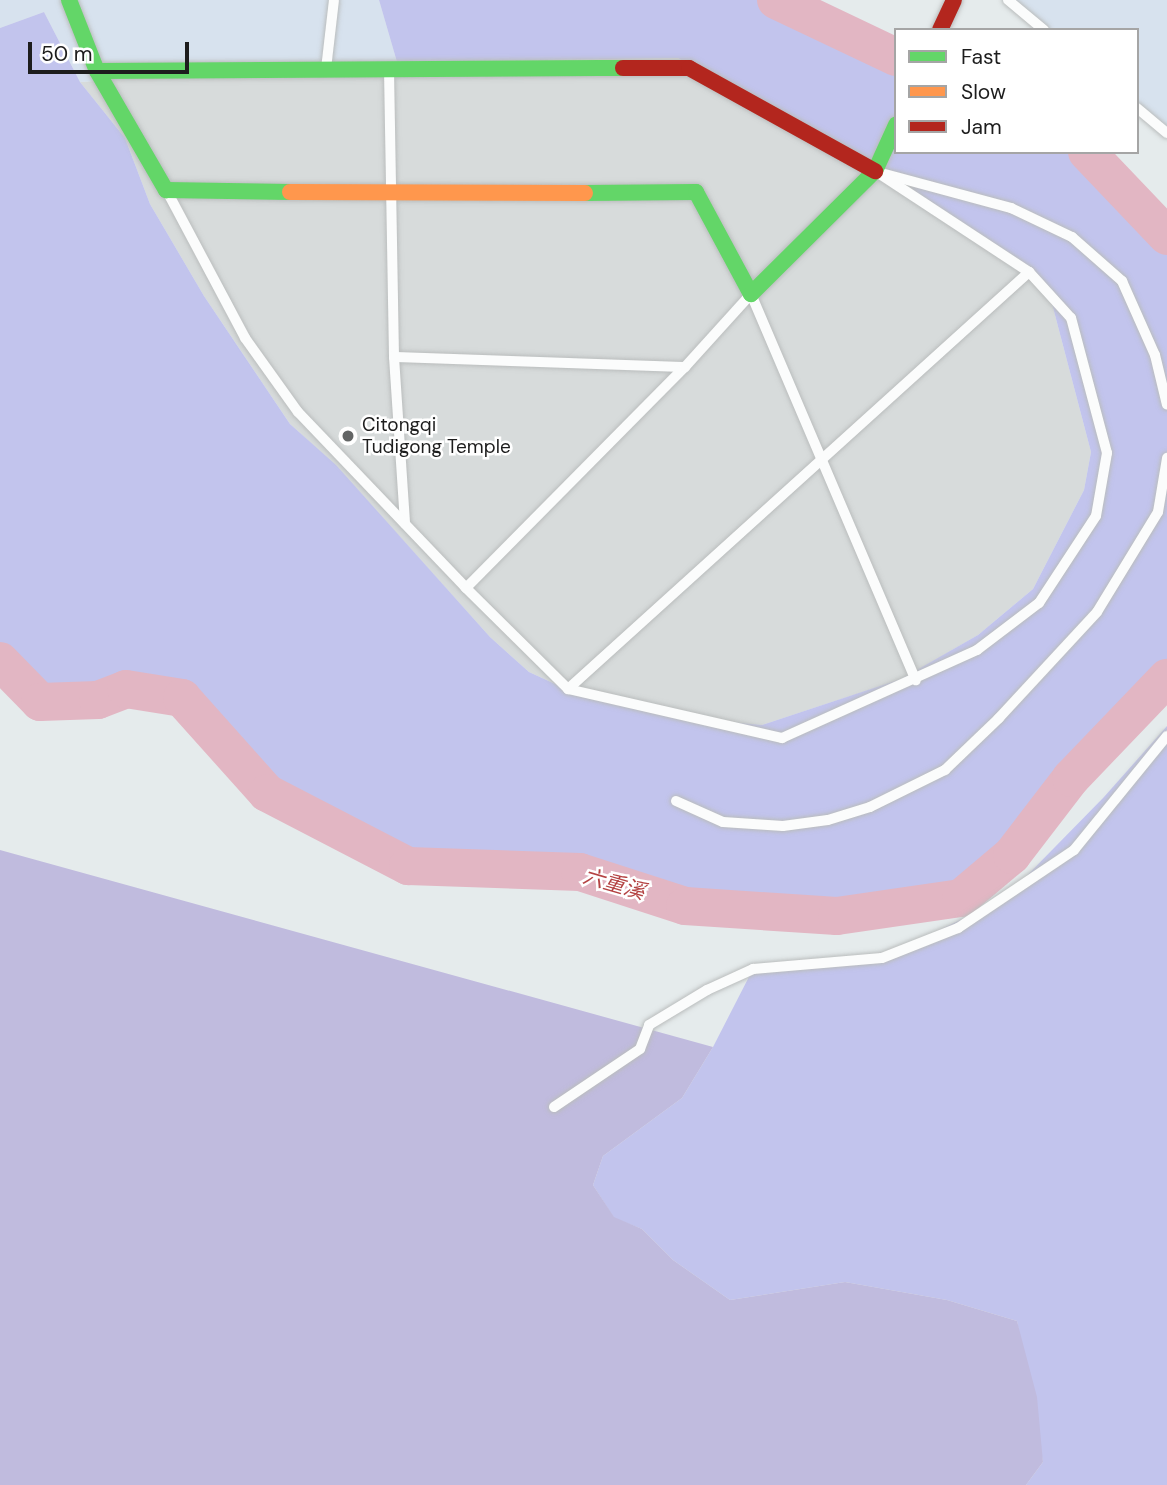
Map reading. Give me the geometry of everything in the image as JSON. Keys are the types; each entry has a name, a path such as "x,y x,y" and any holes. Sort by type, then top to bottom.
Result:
{"street":[{"path":"69,0 97,71 166,190 392,194 696,192 751,294 874,171 894,129"},
{"path":"941,28 954,0"},
{"path":"97,71 689,68 874,171"}],"lane":[{"path":"326,70 334,0"},
{"path":"1008,0 1042,28"},
{"path":"389,68 394,357 405,524"},
{"path":"1139,110 1167,133"},
{"path":"166,190 245,338 298,412 466,588 568,689 782,738 916,680 977,650 1039,603 1096,516 1107,453 1071,317 1029,272 874,171"},
{"path":"874,171 1011,208 1072,237 1122,281 1155,355 1167,405"},
{"path":"568,689 1029,272"},
{"path":"466,588 685,366 751,294 916,680"},
{"path":"394,357 685,366"},
{"path":"676,801 723,822 783,826 828,820 870,807 945,770 999,718 1097,612 1158,512 1167,458"},
{"path":"554,1107 640,1049 649,1026 707,990 753,969 882,958 958,928 1074,850 1167,736"}],"shaded area":[{"path":"0,0 379,0 397,62 80,82 44,12 0,28"},
{"path":"379,0 776,0 894,56 894,154 1089,154 1167,236 1167,678 1071,778 1012,855 961,898 837,916 685,906 580,872 408,866 267,793 182,698 126,689 98,700 40,702 0,661 0,28 44,12 80,82 125,138 150,204 204,296 290,424 336,465 490,637 529,672 566,689 696,719 762,725 901,679 978,635 1033,589 1084,490 1091,452 1050,296 1032,271 678,58 397,62"},
{"path":"1008,0 1167,0 1167,131 1139,106 1139,28 1044,28"},
{"path":"678,58 874,170 1012,264 1050,296 1091,452 1084,490 1033,589 978,635 902,679 762,725 696,719 566,689 529,672 490,637 336,466 290,424 204,296 150,204 125,138 80,82 397,62"},
{"path":"1167,726 1167,1485 1026,1485 1043,1462 1017,1321 947,1300 845,1282 730,1300 673,1260 642,1229 614,1218 593,1185 603,1156 682,1098 713,1047 753,969 882,958 1005,898 1104,797"},
{"path":"0,850 713,1047 682,1098 603,1156 593,1185 614,1217 642,1229 673,1260 730,1300 845,1282 947,1300 1017,1321 1037,1397 1043,1462 1026,1485 0,1485"}],"waterway":[{"name":"六重溪","path":"776,0 894,56"},
{"name":"六重溪","path":"1089,154 1167,236"},
{"name":"六重溪","path":"0,661 40,702 98,700 126,689 182,698 267,793 408,866 580,872 685,906 837,916 961,898 1012,855 1071,778 1167,678"}],"traffic: fast":[{"path":"69,0 97,71 166,190 290,192"},
{"path":"97,71 623,68"},
{"path":"585,193 696,192 751,294 875,171 894,129"}],"traffic: slow":[{"path":"290,192 585,193"}],"traffic: jam":[{"path":"941,28 954,0"},
{"path":"623,68 689,68 875,171"}],"place":[{"name":"Citongqi Tudigong Temple","path":"348,436"}]}
